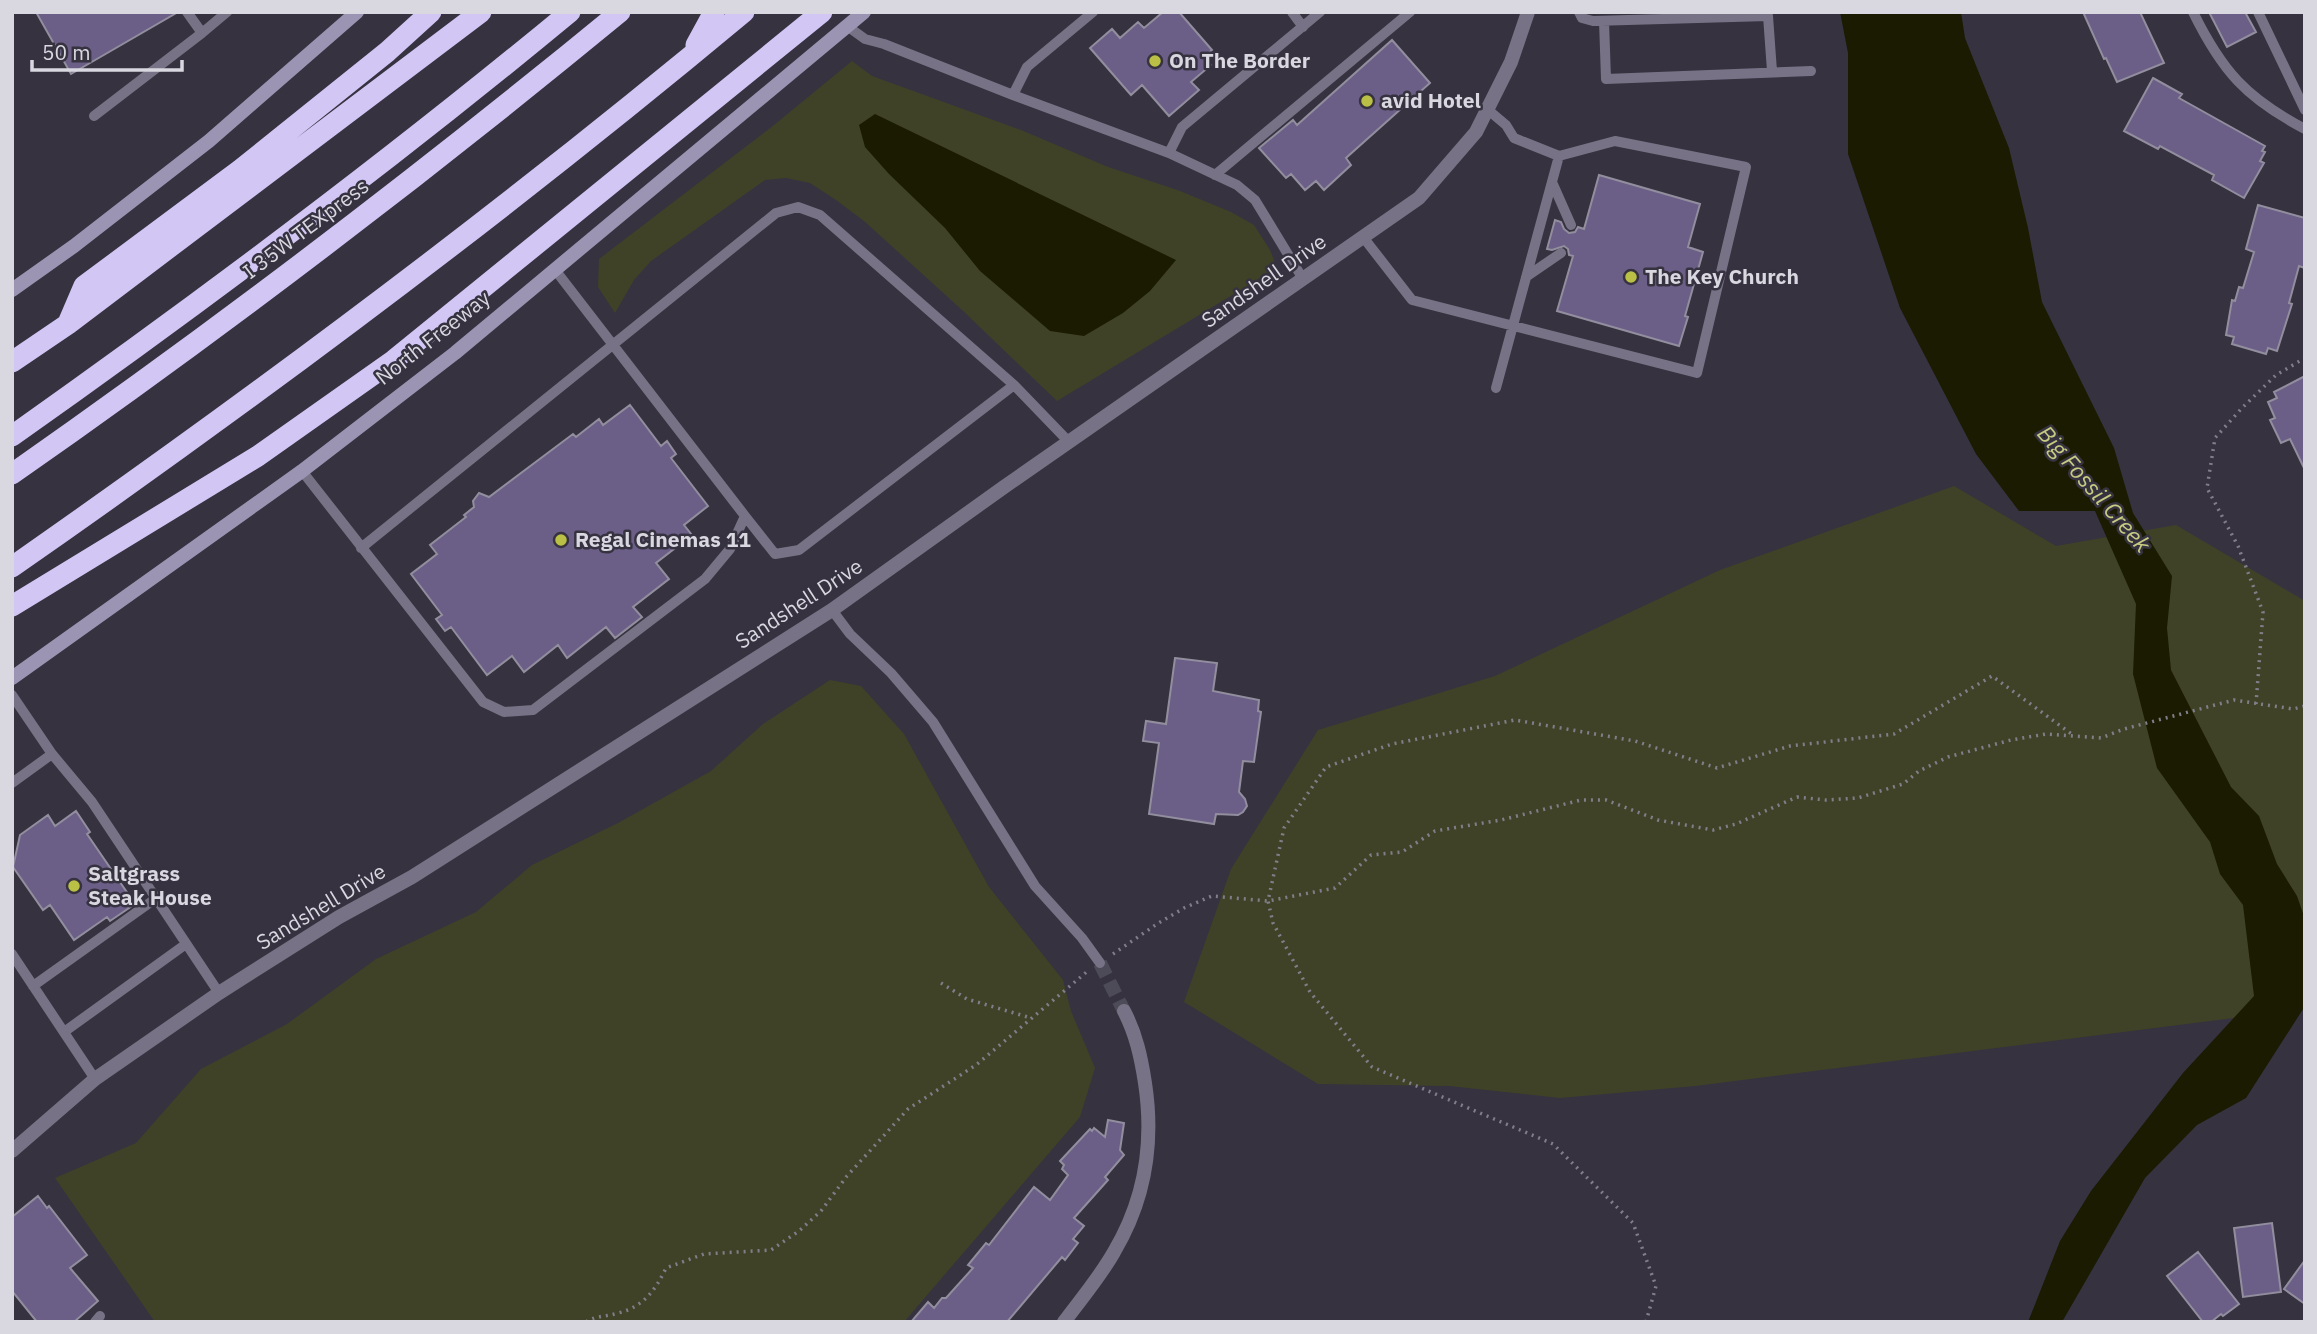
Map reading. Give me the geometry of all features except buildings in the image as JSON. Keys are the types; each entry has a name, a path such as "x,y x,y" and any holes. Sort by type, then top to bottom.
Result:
{"highway":[{"path":"68,324 84,286 240,170 387,52 431,12"},
{"path":"12,362 68,324 481,12"},
{"name":"I 35W TEXpress","path":"12,436 301,226 472,93 570,12"},
{"name":"I 35W TEXpress","path":"12,474 132,390 312,257 494,116 620,12"},
{"path":"688,59 714,12"},
{"path":"12,567 148,472 422,269 744,12"},
{"path":"12,606 258,456 394,360 822,12"}],"main road":[{"path":"12,290 74,246 209,141 357,12"},
{"name":"North Freeway","path":"12,678 302,471 455,354 864,12"}],"street":[{"name":"Sandshell Drive","path":"14,1144 95,1079 219,993 340,917 412,877 832,610 1419,198 1476,132 1511,62 1528,12"},
{"path":"1064,1322 1115,1252 1130,1220 1148,1160 1147,1098 1140,1052 1124,1011"}],"lane":[{"path":"187,12 202,33"},
{"path":"94,116 227,12"},
{"path":"1013,95 1027,67 1093,12"},
{"path":"1292,12 1303,27"},
{"path":"1169,153 1182,127 1320,12"},
{"path":"1215,175 1410,12"},
{"path":"1579,12 1582,18 1593,21 1768,14 1772,71"},
{"path":"2193,12 2206,38 2235,80 2267,107 2305,129"},
{"path":"2258,12 2305,110"},
{"path":"1604,21 1606,79 1811,71"},
{"path":"847,26 865,39 1169,153 1237,185 1255,200 1303,279"},
{"path":"1363,237 1412,300 1697,373 1746,167 1615,141 1559,156 1514,138 1506,125 1487,109"},
{"path":"1496,388 1559,156"},
{"path":"1552,182 1571,225"},
{"path":"361,548 776,213 798,207 820,215 1014,385 1069,442"},
{"path":"1526,277 1561,253"},
{"path":"556,271 775,554 799,550 1014,385"},
{"path":"302,471 483,702 504,712 533,710 705,579 730,549 745,516"},
{"path":"832,610 849,634 891,673 933,722 1035,886 1082,937 1100,963"},
{"path":"12,695 52,754 92,802 219,993"},
{"path":"12,783 52,754"},
{"path":"33,986 155,899"},
{"path":"64,1032 186,944"},
{"path":"12,954 95,1079"}],"path":[{"path":"2256,704 2263,612 2238,547 2207,488 2215,438 2276,375 2305,358"},
{"path":"1646,1322 1656,1286 1633,1223 1553,1144 1372,1067 1310,992 1273,923 1268,901 1284,828 1326,767 1392,744 1515,720 1635,741 1717,768 1790,746 1894,734 1992,676 2076,737"},
{"path":"586,1322 596,1315 617,1314 640,1304 657,1288 666,1268 704,1254 771,1250 799,1231 821,1211 847,1176 908,1109 976,1065 1100,963 1157,924 1212,896 1268,901 1335,888 1371,855 1402,852 1435,831 1501,820 1581,800 1606,800 1658,820 1713,830 1736,824 1797,797 1858,799 1903,785 1919,771 1948,757 2011,740 2046,734 2101,738 2124,729 2234,700 2293,709 2305,706"},
{"path":"941,983 967,999 1031,1018"}],"shaded area":[{"path":"852,61 872,76 1021,130 1108,167 1180,191 1231,212 1254,225 1270,250 1277,268 1057,401 864,221 810,183 786,178 765,180 651,261 634,280 615,313 598,287 599,259 774,125"},
{"path":"1954,486 2056,546 2176,525 2305,601 2305,1009 1695,1086 1560,1098 1449,1086 1318,1084 1184,1002 1231,869 1318,730 1495,676 1720,570"},
{"path":"830,680 861,686 904,734 989,887 1063,980 1071,1011 1095,1068 1080,1117 904,1322 155,1322 55,1178 136,1143 201,1069 287,1024 376,959 476,912 532,865 618,823 711,771 763,724"}],"water":[{"name":"Big Fossil Creek","path":"1840,12 1961,12 1965,38 2009,148 2042,302 2114,448 2133,513 2172,576 2167,628 2171,670 2231,787 2259,816 2277,864 2297,896 2305,919 2305,1006 2246,1098 2197,1125 2145,1178 2062,1322 2028,1322 2060,1241 2091,1191 2183,1073 2254,996 2243,905 2220,874 2210,842 2157,768 2133,674 2136,604 2095,511 2019,511 1976,454 1900,308 1848,154 1848,53"},
{"path":"875,114 1176,260 1150,291 1123,313 1084,336 1050,331 980,271 945,228 865,147 859,125"}],"tunnel":[{"path":"1100,963 1124,1011"}],"place":[{"name":"On The Border","path":"1155,61"},
{"name":"avid Hotel","path":"1367,101"},
{"name":"The Key Church","path":"1631,277"},
{"name":"Regal Cinemas 11","path":"561,540"},
{"name":"Saltgrass Steak House","path":"74,886"}]}
